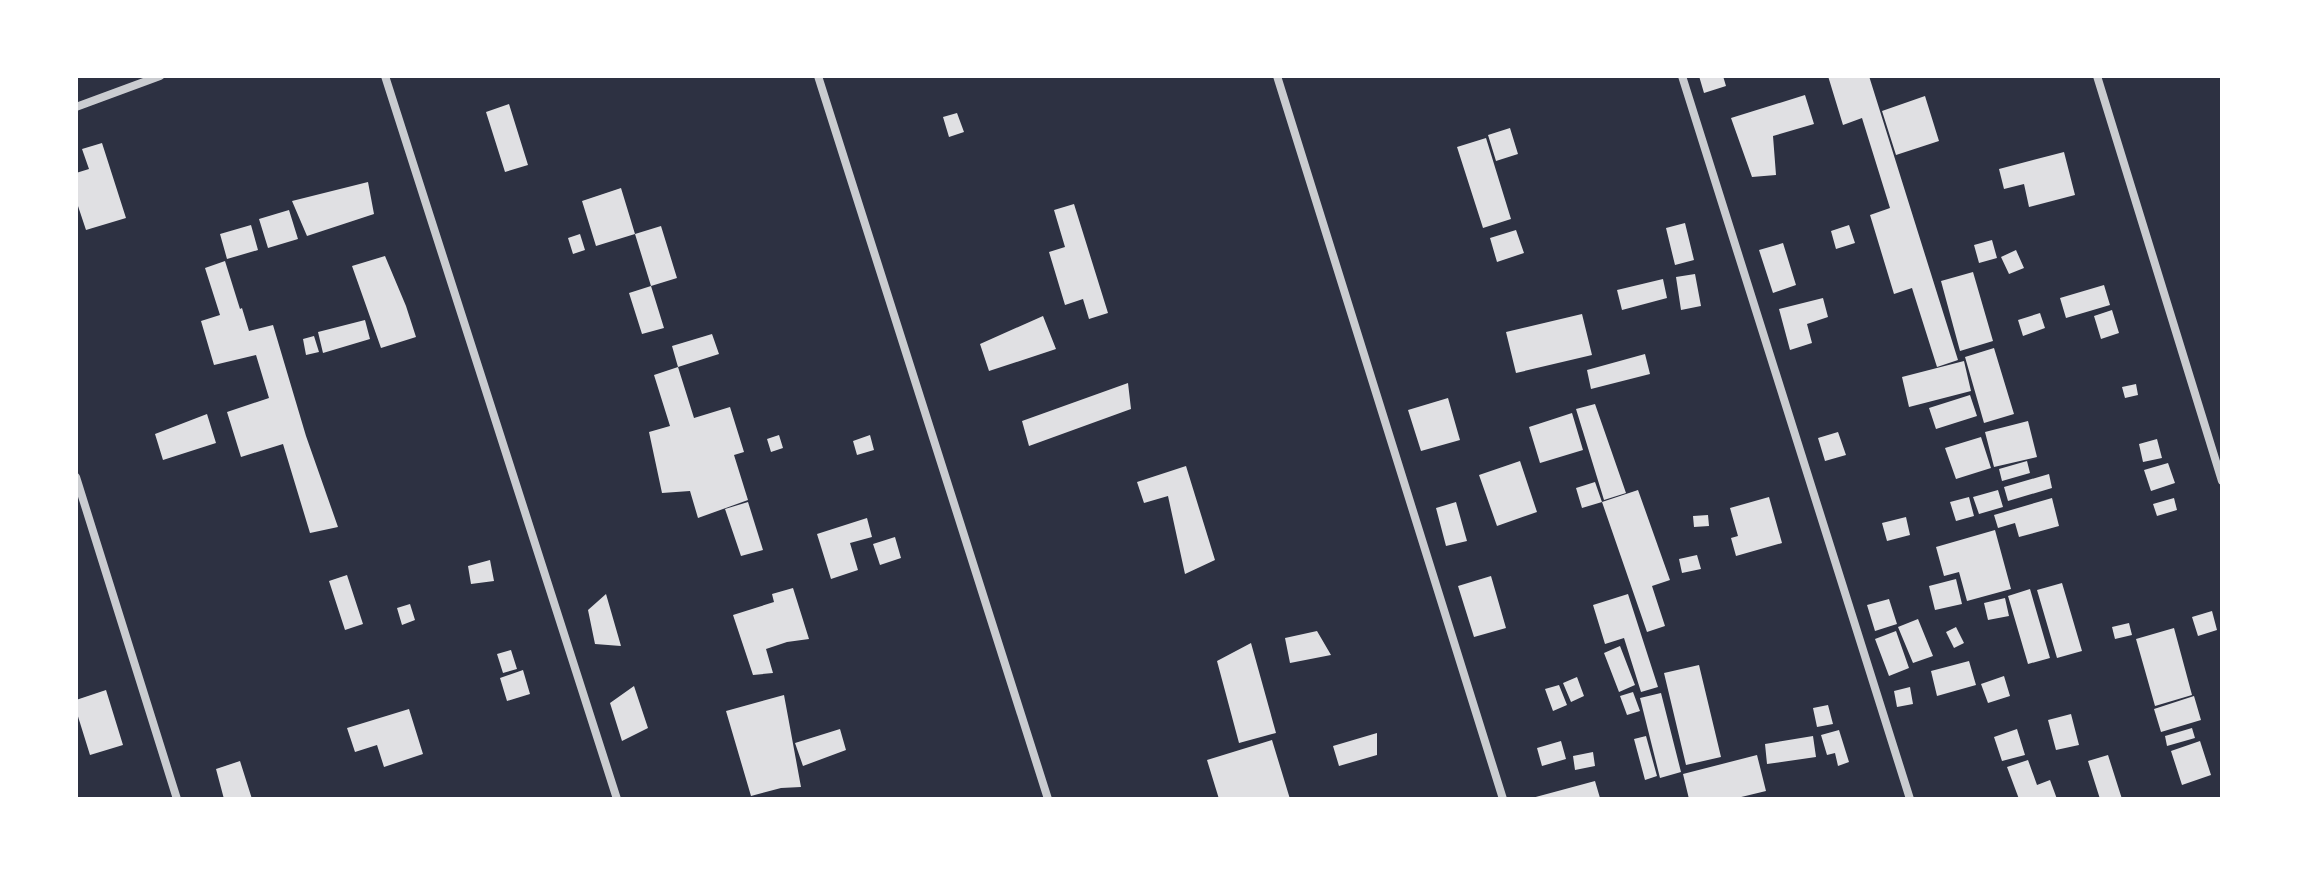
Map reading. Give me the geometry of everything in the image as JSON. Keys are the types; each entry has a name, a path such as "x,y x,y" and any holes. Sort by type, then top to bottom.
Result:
{"street":[{"path":"76,107 160,76"},
{"path":"385,76 617,799"},
{"path":"818,76 1048,799"},
{"path":"1277,76 1503,799"},
{"path":"1682,76 1910,799"},
{"path":"2097,76 2222,481"},
{"path":"76,477 177,799"}],"building":[{"path":"1699,76 1723,76 1726,86 1704,93"},
{"path":"1828,76 1869,76 1958,360 1937,367 1912,288 1894,294 1870,215 1890,208 1862,118 1843,125"},
{"path":"1805,95 1814,124 1773,136 1776,175 1752,177 1731,118"},
{"path":"1925,96 1939,141 1896,155 1882,111"},
{"path":"509,104 528,165 505,172 486,112"},
{"path":"957,113 964,132 949,137 943,117"},
{"path":"1510,128 1518,154 1496,161 1488,135"},
{"path":"1486,138 1511,219 1483,228 1457,147"},
{"path":"102,143 126,218 86,230 76,200 76,173 89,169 82,149"},
{"path":"2064,152 2075,195 2029,207 2024,184 2004,189 1999,169"},
{"path":"368,182 374,214 307,236 292,201"},
{"path":"621,188 635,234 596,246 582,201"},
{"path":"1074,204 1108,313 1089,319 1083,299 1065,305 1049,252 1065,247 1054,210"},
{"path":"289,210 298,239 268,248 259,219"},
{"path":"1685,223 1694,260 1675,265 1666,228"},
{"path":"251,225 258,250 227,259 220,234"},
{"path":"1849,225 1855,243 1836,249 1831,231"},
{"path":"661,226 677,278 651,286 635,234"},
{"path":"1516,230 1524,253 1497,262 1490,238"},
{"path":"580,234 585,250 573,254 568,238"},
{"path":"1992,240 1997,258 1979,263 1974,245"},
{"path":"1783,243 1796,285 1773,293 1759,250"},
{"path":"2016,250 2024,268 2009,274 2001,257"},
{"path":"385,256 416,337 381,348 352,266"},
{"path":"225,261 249,331 273,325 306,436 338,527 310,533 283,444 241,457 227,412 269,398 256,355 214,365 201,321 220,315 205,268"},
{"path":"1973,272 1993,341 1960,351 1941,281"},
{"path":"1695,274 1701,306 1681,310 1676,277"},
{"path":"1663,279 1667,298 1622,310 1617,290"},
{"path":"2104,285 2110,305 2066,318 2060,298"},
{"path":"651,286 664,328 642,334 629,293"},
{"path":"1823,298 1828,317 1807,324 1812,343 1790,350 1779,309"},
{"path":"2112,310 2119,333 2101,339 2094,316"},
{"path":"2040,313 2045,328 2023,336 2018,320"},
{"path":"1582,314 1592,355 1516,373 1506,332"},
{"path":"1043,316 1056,349 989,371 980,344"},
{"path":"365,320 370,339 323,353 318,332"},
{"path":"712,334 719,354 678,367 672,346"},
{"path":"314,336 319,352 306,355 303,339"},
{"path":"1994,348 2014,414 1984,423 1965,357"},
{"path":"1645,354 1650,374 1591,389 1587,370"},
{"path":"1964,361 1971,391 1909,407 1902,377"},
{"path":"678,367 694,418 730,407 744,452 734,455 748,500 698,518 690,491 662,493 649,432 670,426 654,375"},
{"path":"1128,383 1131,409 1029,446 1022,421"},
{"path":"2136,384 2138,395 2125,398 2122,387"},
{"path":"1970,395 1977,416 1936,429 1929,408"},
{"path":"1448,398 1460,440 1421,451 1408,410"},
{"path":"1595,404 1626,493 1604,500 1576,409"},
{"path":"1572,413 1583,450 1540,463 1529,427"},
{"path":"207,414 216,443 163,460 155,434"},
{"path":"2028,421 2037,457 1994,467 1985,432"},
{"path":"1838,432 1846,455 1825,461 1818,438"},
{"path":"779,435 783,448 771,452 767,439"},
{"path":"870,435 874,450 857,455 853,441"},
{"path":"1981,437 1991,468 1956,479 1945,448"},
{"path":"2157,439 2162,458 2143,462 2139,444"},
{"path":"1520,461 1537,512 1497,526 1479,475"},
{"path":"2027,461 2030,473 2002,481 1999,469"},
{"path":"2168,463 2175,483 2151,491 2144,470"},
{"path":"1186,466 1215,560 1185,574 1168,496 1144,503 1137,482"},
{"path":"2049,474 2052,488 2008,501 2004,487"},
{"path":"1595,482 1602,502 1582,508 1576,488"},
{"path":"1638,490 1670,580 1652,586 1665,626 1647,632 1602,502"},
{"path":"1998,490 2003,507 1979,514 1973,497"},
{"path":"1769,497 1782,543 1736,556 1731,538 1738,536 1730,508"},
{"path":"1969,497 1974,516 1956,521 1950,502"},
{"path":"2052,498 2059,526 2019,537 2015,523 1998,528 1994,515"},
{"path":"2174,498 2177,510 2157,516 2153,504"},
{"path":"748,502 763,550 741,556 725,509"},
{"path":"1456,502 1467,541 1446,546 1436,508"},
{"path":"1708,515 1709,526 1694,527 1693,516"},
{"path":"1906,517 1910,535 1887,541 1882,523"},
{"path":"867,518 872,537 850,543 858,570 831,579 817,534"},
{"path":"1995,530 2011,589 1967,601 1959,572 1944,576 1936,547"},
{"path":"895,537 901,558 880,565 873,544"},
{"path":"1697,555 1701,569 1682,573 1679,559"},
{"path":"490,560 494,581 471,584 468,566"},
{"path":"347,575 363,624 345,630 329,581"},
{"path":"1491,576 1506,628 1474,637 1458,586"},
{"path":"1956,579 1962,604 1935,610 1929,586"},
{"path":"2062,583 2082,651 2057,658 2037,590"},
{"path":"793,588 809,639 766,649 773,673 753,675 733,615 774,602 772,594"},
{"path":"2030,589 2050,658 2028,664 2008,596"},
{"path":"606,594 621,646 595,644 588,610"},
{"path":"1628,594 1658,687 1641,692 1624,638 1605,644 1593,605"},
{"path":"2005,598 2009,616 1988,620 1984,603"},
{"path":"1889,599 1897,624 1875,631 1867,605"},
{"path":"410,604 415,620 402,625 397,608"},
{"path":"2212,611 2217,630 2198,636 2192,617"},
{"path":"1918,619 1933,656 1913,663 1898,627"},
{"path":"2129,623 2132,635 2115,639 2112,627"},
{"path":"1956,627 1964,643 1954,648 1946,632"},
{"path":"2174,628 2192,695 2155,706 2136,639"},
{"path":"1317,631 1331,655 1290,663 1285,638"},
{"path":"1896,631 1909,668 1889,676 1875,639"},
{"path":"1251,643 1276,733 1239,743 1217,661"},
{"path":"1620,646 1635,685 1619,692 1604,653"},
{"path":"511,650 517,669 503,673 497,654"},
{"path":"1969,661 1976,685 1937,696 1931,671"},
{"path":"1699,665 1721,757 1686,765 1664,673"},
{"path":"523,670 530,694 507,701 500,678"},
{"path":"2004,676 2010,696 1988,703 1981,684"},
{"path":"1577,677 1584,696 1571,702 1563,683"},
{"path":"1559,685 1567,705 1553,711 1545,689"},
{"path":"634,686 648,728 622,741 610,703"},
{"path":"1910,687 1913,704 1897,707 1894,691"},
{"path":"106,690 123,745 90,755 76,710 76,700"},
{"path":"1633,692 1640,711 1627,715 1620,696"},
{"path":"1661,693 1681,772 1660,778 1640,698"},
{"path":"784,695 801,787 781,788 751,796 726,711"},
{"path":"2194,696 2201,720 2161,732 2154,709"},
{"path":"1828,705 1833,724 1817,727 1813,708"},
{"path":"409,709 423,754 384,767 377,745 355,752 347,728"},
{"path":"2071,714 2079,745 2056,750 2048,720"},
{"path":"2192,728 2195,738 2167,746 2165,736"},
{"path":"840,729 846,750 803,766 795,743"},
{"path":"2017,729 2025,755 2002,761 1994,737"},
{"path":"1839,730 1849,762 1838,766 1835,753 1827,755 1821,735"},
{"path":"1377,733 1377,755 1339,766 1333,746"},
{"path":"1646,736 1657,776 1645,780 1634,739"},
{"path":"1813,736 1816,757 1767,764 1765,744"},
{"path":"1272,740 1290,799 1219,799 1207,760"},
{"path":"1561,741 1566,759 1542,766 1537,748"},
{"path":"2200,741 2211,775 2182,785 2171,751"},
{"path":"1593,752 1595,766 1575,770 1573,756"},
{"path":"1757,755 1766,791 1733,799 1689,799 1683,774"},
{"path":"2108,755 2122,799 2100,799 2088,761"},
{"path":"2028,760 2037,785 2050,780 2057,799 2019,799 2007,767"},
{"path":"240,761 252,799 224,799 216,769"},
{"path":"1595,781 1600,798 1532,799 1532,798"}]}
